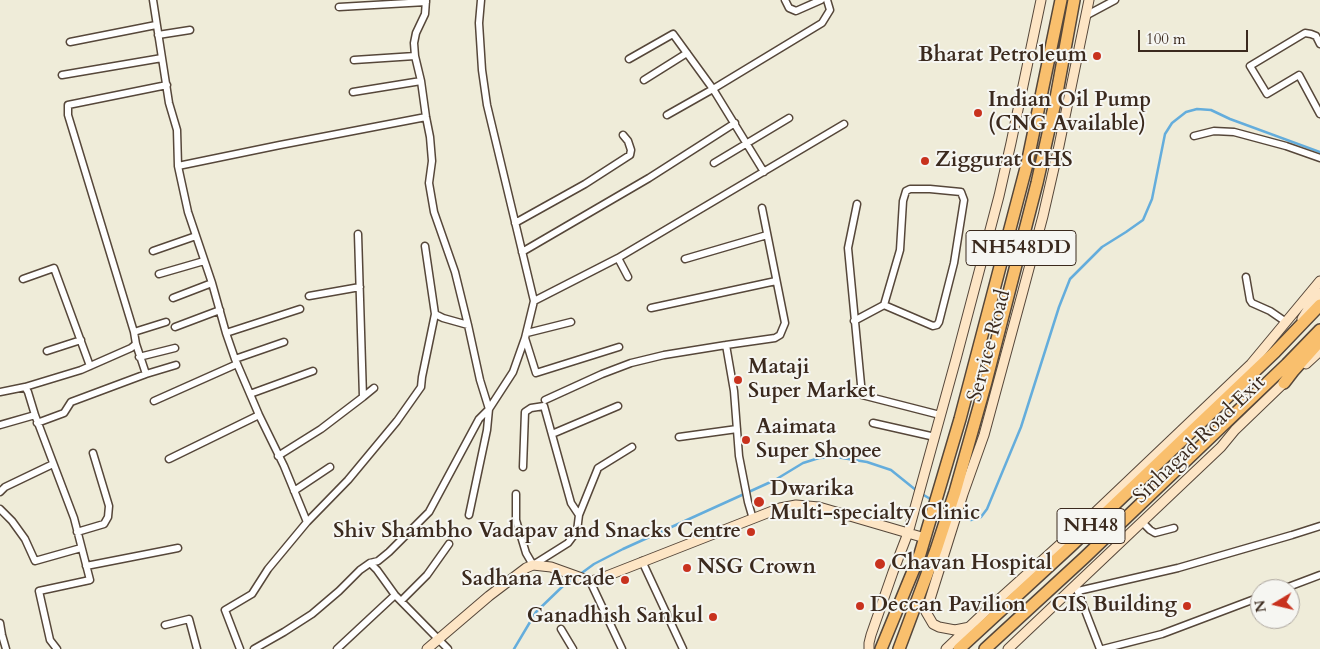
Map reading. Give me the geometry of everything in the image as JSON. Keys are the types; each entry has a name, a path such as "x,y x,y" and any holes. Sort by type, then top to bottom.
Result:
{"highway":[{"name":"NH548DD","path":"881,649 920,554 964,403 1027,164 1061,0"},
{"name":"NH548DD","path":"898,649 940,551 959,493 1037,183 1057,92 1074,0"},
{"name":"NH48","path":"959,649 1072,545 1275,352 1320,305"},
{"name":"NH48","path":"985,649 1084,558 1287,364 1320,330"},
{"path":"1284,383 1320,341"}],"street":[{"path":"153,0 169,103 176,130 178,166 188,212 236,361 307,522"},
{"path":"254,649 312,614 360,570 378,561 389,552 429,512 479,419 489,409 513,372 526,336 534,301 488,106 482,70 479,23 480,0"},
{"path":"785,0 789,8 796,11 817,1"},
{"path":"668,115 822,23 830,10 826,0"},
{"path":"869,649 871,635 908,533 999,196 1018,116 1040,0"},
{"name":"Service Road","path":"959,493 984,435 1043,216 1068,109 1089,0"},
{"path":"1086,15 1115,0"},
{"path":"339,7 426,1 425,14 416,33 414,43 430,137 432,161 429,183 434,212 455,272 480,380 489,409 487,430 468,515"},
{"path":"70,42 156,25"},
{"path":"158,35 190,30"},
{"path":"1320,44 1316,36 1305,33 1250,66 1267,94 1299,75 1320,114"},
{"path":"629,59 672,34 713,89 764,172"},
{"path":"644,80 687,53"},
{"path":"354,60 415,56"},
{"path":"62,75 162,58"},
{"path":"353,92 421,81"},
{"path":"146,374 139,357 134,332 68,115 68,105 167,85"},
{"path":"178,166 426,117"},
{"path":"714,163 789,118"},
{"path":"522,252 649,178 735,123"},
{"path":"534,301 618,258 844,124"},
{"path":"1194,136 1214,131 1234,132 1286,146 1320,158"},
{"path":"515,223 585,184 630,155 628,141 623,135"},
{"path":"854,321 884,305 900,250 903,201 906,191 930,189 961,192 964,200 954,263 937,325 934,326 884,305"},
{"path":"857,204 848,248 862,395 940,415"},
{"path":"545,400 631,363 664,355 775,338 780,335 785,323 762,208"},
{"path":"358,234 363,397"},
{"path":"685,259 767,235"},
{"path":"153,251 196,236"},
{"path":"240,649 225,610 252,594 268,569 307,522 348,480 397,421 422,387 422,377 435,314 425,246"},
{"path":"618,258 628,277"},
{"path":"159,274 204,261"},
{"path":"24,279 54,268 90,366"},
{"path":"1246,277 1252,303 1270,311 1286,322"},
{"path":"651,308 776,281"},
{"path":"946,649 1087,520 1250,364 1320,281"},
{"path":"173,298 212,283"},
{"path":"309,296 360,287"},
{"path":"1296,330 1320,293"},
{"path":"226,333 300,309"},
{"path":"175,327 220,310"},
{"path":"435,314 443,318 468,324"},
{"path":"134,332 166,322"},
{"path":"526,336 571,322"},
{"path":"526,336 536,373 619,347"},
{"path":"47,351 81,340"},
{"path":"154,401 236,361 284,342"},
{"path":"0,392 25,387 81,370 136,344"},
{"path":"726,345 734,391 739,456 752,519"},
{"path":"139,357 175,348"},
{"name":"Sinhagad Road Exit","path":"1008,649 1077,588 1142,522 1221,447 1235,430 1320,351"},
{"path":"38,423 64,413 71,402 176,365"},
{"path":"250,394 313,371"},
{"path":"25,387 74,518 90,580 39,591 50,640 57,649"},
{"path":"278,456 321,429 374,388"},
{"path":"523,468 525,412 531,408 544,406 571,503 579,515"},
{"path":"552,434 618,406"},
{"path":"0,425 35,415"},
{"path":"169,459 259,415"},
{"path":"873,423 935,437"},
{"path":"679,437 737,429"},
{"path":"427,649 489,596 526,568 568,543 576,531 579,515 598,468 632,447"},
{"path":"77,532 104,524 108,517 109,506 93,453"},
{"path":"0,492 5,487 53,464"},
{"path":"294,491 330,467"},
{"path":"516,494 516,520 532,565"},
{"path":"532,565 551,567 587,580 604,578 780,508 796,505 828,509 925,538"},
{"path":"0,509 12,521 25,539 35,561 82,548"},
{"path":"1142,522 1155,533 1174,528"},
{"path":"1250,602 1162,634 1101,649 1077,588 1178,568 1320,526"},
{"path":"401,601 427,575 449,544"},
{"path":"86,566 178,548"},
{"path":"940,551 926,612 933,624 939,628 955,630 970,627"},
{"path":"642,562 683,649"},
{"path":"370,564 377,570 395,595 448,649"},
{"path":"1300,583 1320,575"},
{"path":"587,580 622,649"},
{"path":"337,649 395,595"},
{"path":"165,625 189,619 197,649"},
{"path":"0,623 6,649"},
{"path":"561,629 573,649"}],"waterway":[{"path":"958,516 971,520 981,517 987,509 1021,427 1059,307 1070,279 1102,247 1143,220 1152,199 1165,134 1172,123 1186,112 1197,109 1211,110 1230,119 1320,152"},
{"path":"579,575 594,564 623,549 775,480 803,463 819,458 836,457 867,462 891,470 917,491"},
{"path":"922,494 932,500"},
{"path":"514,649 536,612 574,578"}],"place":[{"name":"Bharat Petroleum","path":"1097,56"},
{"name":"Indian Oil Pump (CNG Available)","path":"978,113"},
{"name":"Ziggurat CHS","path":"925,161"},
{"name":"Mataji Super Market","path":"738,380"},
{"name":"Aaimata Super Shopee","path":"746,440"},
{"name":"Dwarika Multi-specialty Clinic","path":"759,502"},
{"name":"Shiv Shambho Vadapav and Snacks Centre","path":"751,532"},
{"name":"Chavan Hospital","path":"880,564"},
{"name":"NSG Crown","path":"687,568"},
{"name":"Sadhana Arcade","path":"625,580"},
{"name":"Deccan Pavilion","path":"860,606"},
{"name":"CIS Building","path":"1187,606"},
{"name":"Ganadhish Sankul","path":"713,617"}]}
